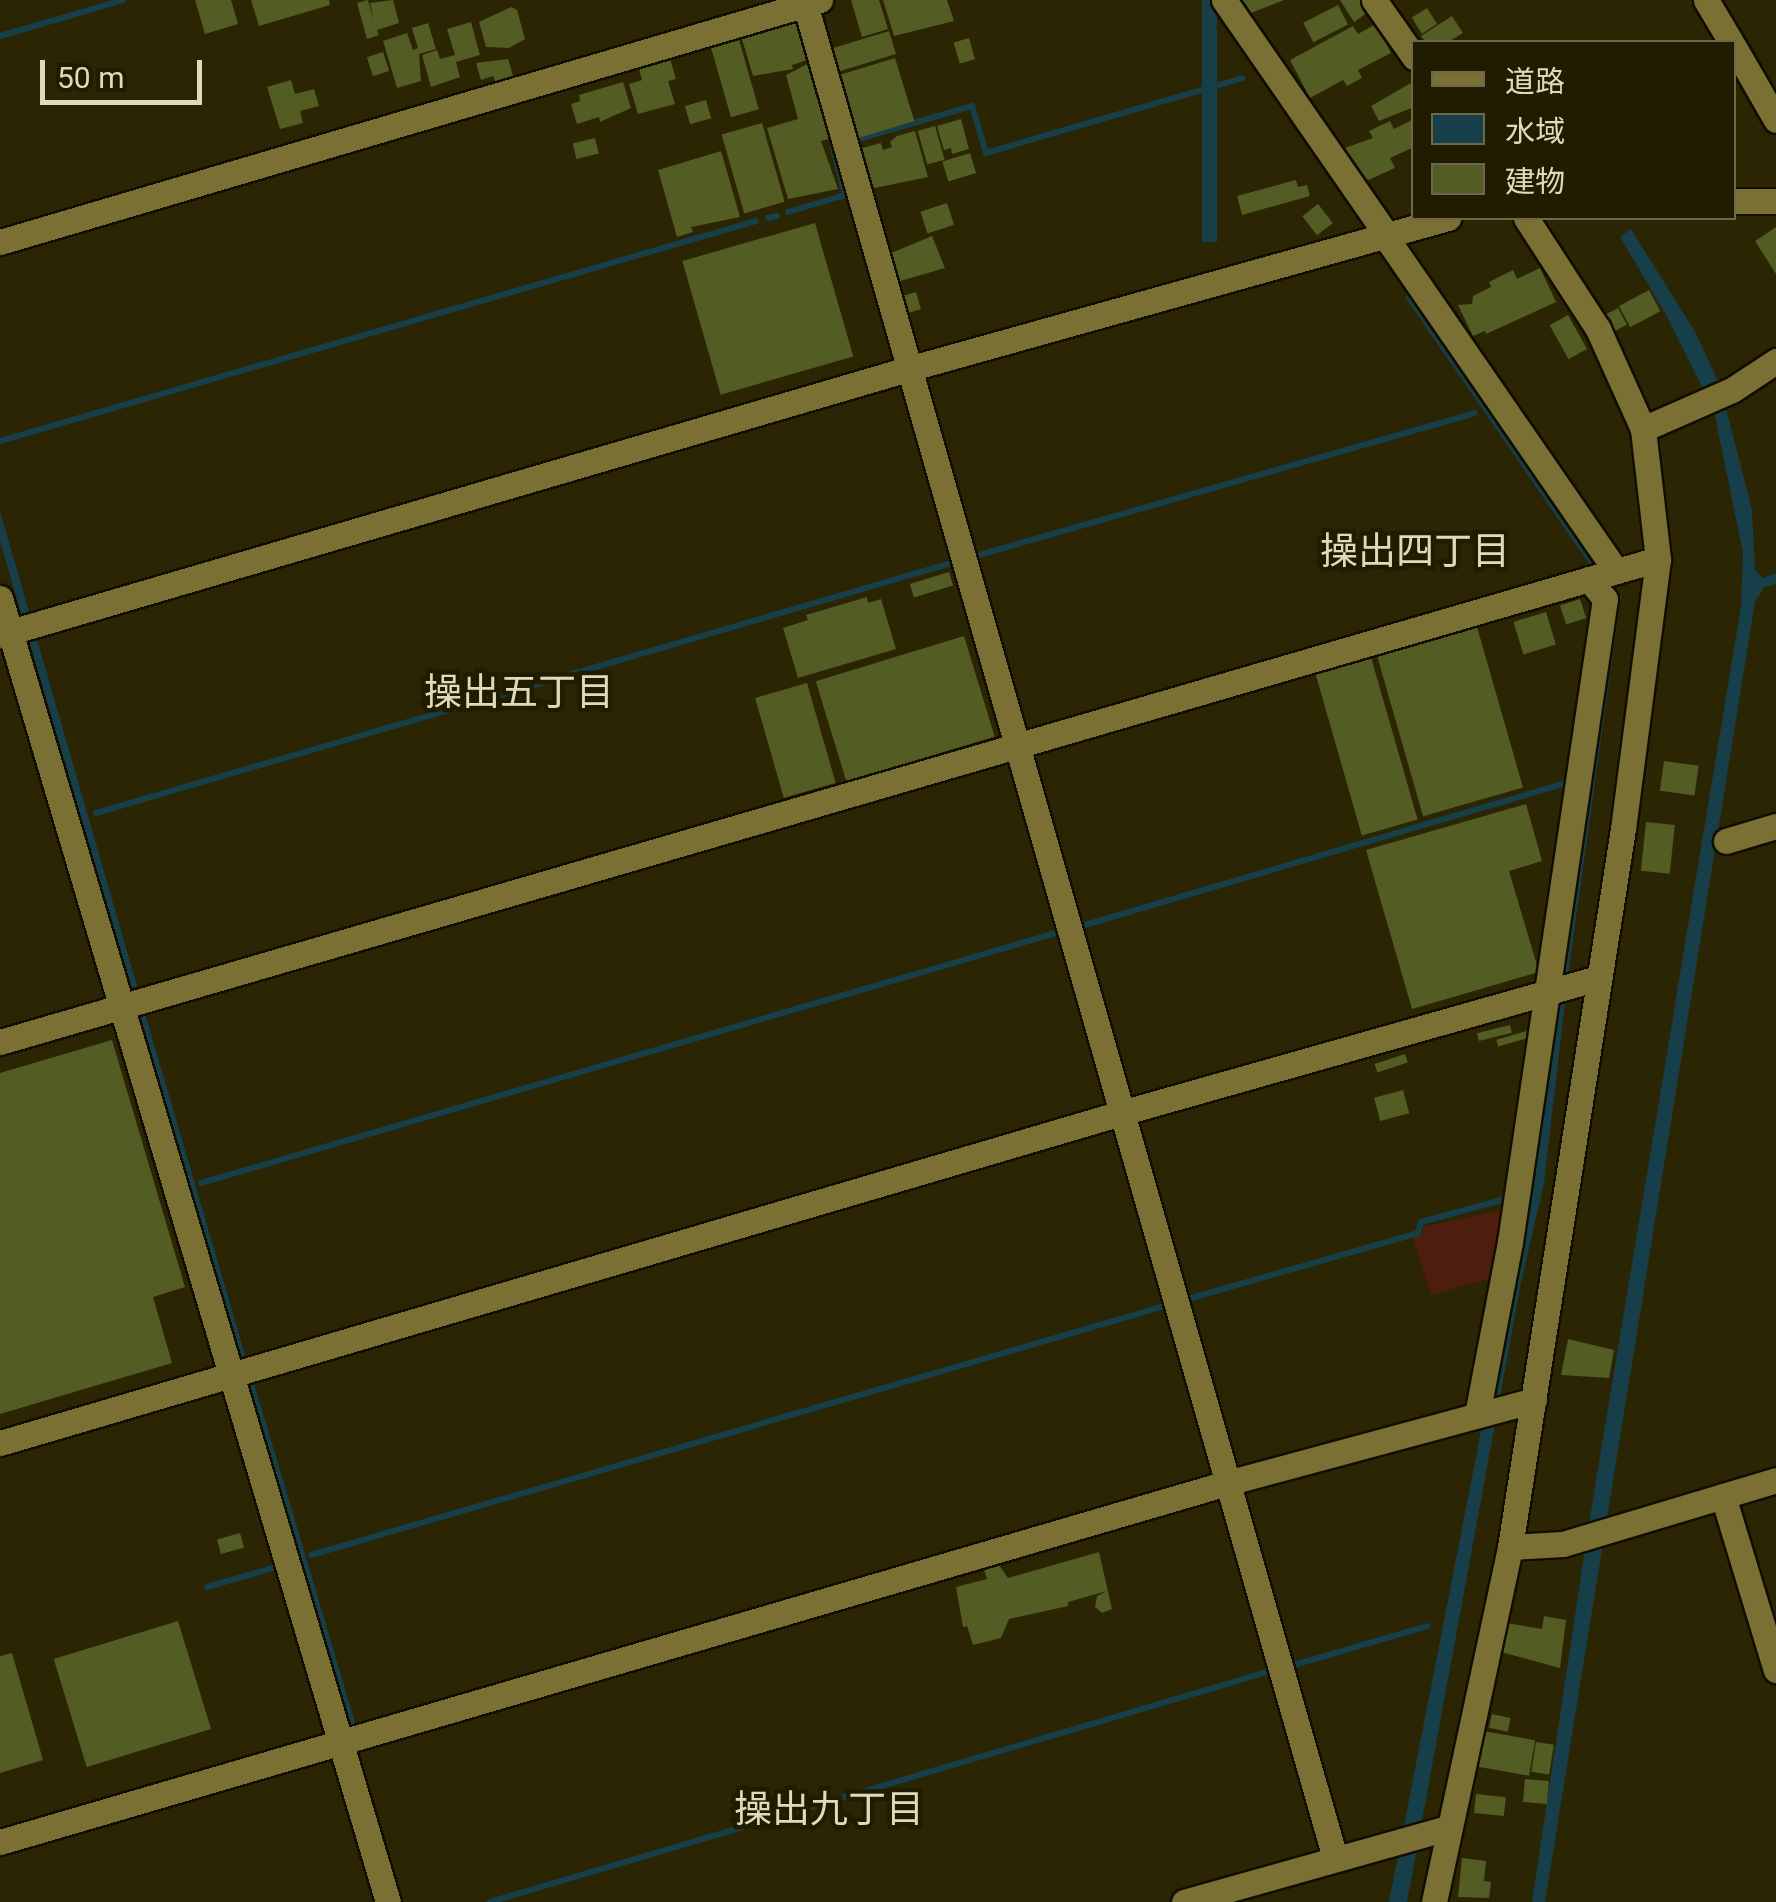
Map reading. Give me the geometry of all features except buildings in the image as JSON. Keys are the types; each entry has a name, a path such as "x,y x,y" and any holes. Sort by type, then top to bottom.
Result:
{"street":[{"path":"1224,0 1378,238 1616,571"},
{"path":"1374,0 1411,52"},
{"path":"1706,0 1729,40"},
{"path":"0,242 810,2 908,370 1334,1858"},
{"path":"1736,52 1776,120"},
{"path":"1736,201 1776,202"},
{"path":"5,634 908,370 1441,220"},
{"path":"1434,1902 1435,1832 1510,1547 1534,1400 1588,981 1658,559 1642,429 1598,329 1527,220"},
{"path":"1642,429 1732,390 1776,361"},
{"path":"0,1042 1015,743 1658,559"},
{"path":"1477,1415 1510,1242 1606,599 1588,579"},
{"path":"0,598 5,634 121,1006 388,1902"},
{"path":"1726,842 1776,826"},
{"path":"0,1443 1121,1113 1588,981"},
{"path":"0,1842 1226,1483 1534,1400"},
{"path":"1510,1547 1598,1535 1776,1480"},
{"path":"1723,1496 1776,1670"},
{"path":"1184,1902 1435,1832"}],"shaded area":[{"path":"1510,1208 1498,1276 1431,1295 1413,1238 1422,1235 1423,1227"}],"water":[{"path":"1202,0 1217,0 1217,242 1202,242"},
{"path":"1631,229 1694,330 1720,385 1752,510 1755,570 1763,578 1776,573 1776,584 1764,587 1755,602 1545,1902 1532,1902 1588,1529 1741,607 1743,553 1714,411 1665,313 1620,237"},
{"path":"1417,291 1621,596 1569,968 1544,1183 1521,1283 1407,1902 1389,1902 1482,1426 1612,597 1405,297"},
{"path":"0,511 137,986 131,988 0,541"},
{"path":"144,1010 246,1358 240,1360 139,1012"},
{"path":"253,1380 356,1726 349,1728 247,1382"}],"waterway":[{"path":"0,36 123,0"},
{"path":"862,138 972,106 986,153 1242,78"},
{"path":"788,212 845,195 833,148"},
{"path":"768,218 777,216"},
{"path":"0,441 756,221"},
{"path":"972,557 1475,413"},
{"path":"96,813 948,564"},
{"path":"1078,927 1566,783"},
{"path":"201,1183 1056,933"},
{"path":"1188,1299 1418,1233 1421,1222 1509,1198"},
{"path":"311,1555 1168,1305"},
{"path":"207,1587 276,1567"},
{"path":"1297,1664 1428,1626"},
{"path":"490,1902 1267,1672"}],"district":[{"name":"操出四丁目","path":"1415,552"},
{"name":"操出五丁目","path":"519,693"},
{"name":"操出九丁目","path":"829,1810"}]}
